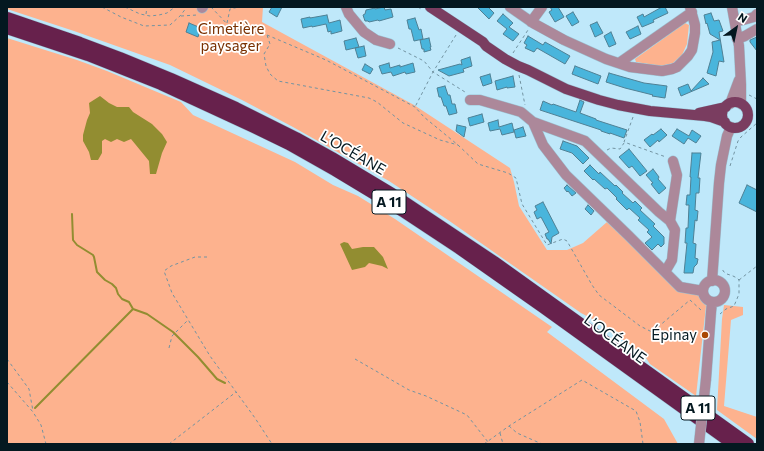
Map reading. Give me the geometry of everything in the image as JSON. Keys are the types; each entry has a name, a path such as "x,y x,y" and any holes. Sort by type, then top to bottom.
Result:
{"highway":[{"name":"L’OCÉANE","path":"7,18 80,43 171,79 242,111 332,158 392,194 494,262 748,444"},
{"name":"L’OCÉANE","path":"7,28 82,53 161,84 289,144 335,170 403,211 458,248 543,307 733,444"}],"main road":[{"path":"430,7 483,42 511,55 523,71"},
{"path":"483,42 486,46 518,66 523,71 566,89 610,103 637,109 691,115 711,117 736,128 742,127 754,119 743,106 736,102 691,115"},
{"path":"728,105 724,109 723,116 728,125"},
{"path":"743,106 757,106"}],"street":[{"path":"346,7 349,14 364,32 376,40 390,44"},
{"path":"510,7 532,22 564,40 606,59 619,63 630,66 662,71 672,69 677,66 692,50 695,33 691,10 619,63"},
{"path":"532,22 542,7"},
{"path":"732,7 740,60 743,106"},
{"path":"734,21 754,17 757,14"},
{"path":"737,39 757,29"},
{"path":"728,105 738,84 740,74"},
{"path":"470,100 480,100 521,112 533,122 585,141 670,221 674,230 672,260 665,272"},
{"path":"533,122 543,145 566,175 680,287 703,291"},
{"path":"712,281 719,183 728,125"},
{"path":"670,221 677,175 673,161"},
{"path":"699,444 715,314 712,302 705,297 703,291 706,284 712,281 720,282 725,291 723,298 716,302 712,302"}],"path":[{"path":"102,7 121,17 144,26 170,24 180,16 187,7"},
{"path":"125,7 140,14 146,15 159,15 167,13 176,7"},
{"path":"146,15 147,7"},
{"path":"180,16 197,15 205,7 231,28 267,35 326,60 415,107 424,117 458,145 478,164 508,173 516,178 522,204 546,245 563,240 567,241 599,295 640,326 652,332 690,300 700,310 715,314 734,306 739,292 739,280"},
{"path":"227,24 230,9 239,7"},
{"path":"511,55 532,22"},
{"path":"415,107 433,72 457,33"},
{"path":"267,35 270,44 264,54 266,66 270,74 278,81 369,98 378,102 403,123 440,140 458,145"},
{"path":"390,44 424,61 433,72 464,92 470,100"},
{"path":"521,112 525,105 523,71"},
{"path":"757,99 757,102"},
{"path":"598,153 611,148 620,150 633,115"},
{"path":"729,169 738,141 754,119"},
{"path":"624,142 662,155 673,161"},
{"path":"207,257 195,257 171,266 164,271 172,293 210,356 272,444"},
{"path":"720,265 724,272 739,280"},
{"path":"739,280 757,266"},
{"path":"169,348 173,335 188,319"},
{"path":"7,359 29,389 33,412"},
{"path":"355,359 408,390 426,396 467,415 488,444"},
{"path":"484,444 509,426 582,380 636,411 640,422 643,444"},
{"path":"7,382 33,412 41,425 46,444"},
{"path":"169,444 236,392"},
{"path":"509,426 517,433 542,444"},
{"path":"500,433 503,444"}],"green space":[{"name":"Cimetière paysager","path":"7,7 263,7 262,22 414,105 510,168 519,206 547,250 567,250 583,243 607,222 684,293 700,292 706,306 696,396 650,364 644,355 600,323 581,313 448,220 389,181 293,127 170,65 7,9"},
{"path":"685,23 689,25 687,44 682,55 673,63 661,66 636,62 635,59"},
{"path":"7,38 107,71 181,102 193,115 295,162 333,185 358,196 395,219 552,327 547,332 664,419 678,444 7,444"},
{"path":"724,305 743,307 743,315 731,320 724,406 757,417 757,439 717,410"}],"shaded area":[{"path":"100,96 117,107 129,107 133,112 152,124 162,134 167,142 156,174 150,174 149,161 131,139 124,142 117,139 111,142 105,139 102,141 102,153 98,160 91,160 89,152 83,141 83,135 90,113 89,103"},
{"path":"344,242 348,243 352,249 374,247 383,257 388,269 369,263 365,267 352,270 340,244"}],"building":[{"path":"272,7 282,7 277,17 269,12"},
{"path":"384,7 385,10 391,9 393,17 379,21 365,21 363,15 365,14 366,10"},
{"path":"477,7 488,7 494,13 489,19"},
{"path":"550,7 558,7 564,17 555,22 549,12 552,10"},
{"path":"662,7 665,7 668,13 653,20 654,22 642,27 637,17 643,14 644,17"},
{"path":"573,12 579,22 572,26 566,16"},
{"path":"711,13 714,21 719,20 723,31 719,32 724,62 719,61 716,76 707,73 713,52 712,42 720,40 710,34 707,23 706,24 704,15"},
{"path":"503,14 513,23 509,27 519,34 513,41 503,34 507,29 497,21"},
{"path":"327,15 329,23 340,20 342,31 331,34 331,31 328,32 326,24 303,28 301,19"},
{"path":"415,18 419,30 421,29 423,39 414,41 407,20"},
{"path":"597,22 603,33 595,37 590,25"},
{"path":"189,23 201,28 198,37 186,32"},
{"path":"638,26 641,34 630,39 626,32"},
{"path":"611,32 616,44 609,47 604,36"},
{"path":"528,36 543,45 545,42 570,56 565,64 537,48 534,52 525,48 527,45 524,43"},
{"path":"757,37 757,51 750,40"},
{"path":"356,38 359,47 346,50 344,41"},
{"path":"429,38 431,50 424,52 420,40"},
{"path":"364,46 366,56 358,58 355,48"},
{"path":"470,57 472,66 463,69 464,72 449,76 438,70 460,64 462,65 461,60"},
{"path":"389,63 390,68 413,63 415,72 406,74 405,72 393,76 391,72 382,74 379,66"},
{"path":"365,64 373,69 370,74 362,70"},
{"path":"575,66 601,76 598,84 572,74"},
{"path":"609,73 644,83 667,86 665,98 652,96 653,95 606,82"},
{"path":"490,74 492,83 483,86 480,77"},
{"path":"513,76 515,87 507,87 497,90 495,81"},
{"path":"703,78 709,84 681,96 678,88 688,84 691,91"},
{"path":"445,86 448,95 450,95 452,104 455,104 457,113 449,115 441,97 439,97 437,88"},
{"path":"580,100 584,102 580,113 627,130 624,138 540,110 543,101 576,112"},
{"path":"482,114 484,122 470,126 468,118"},
{"path":"498,120 499,127 512,123 514,132 502,135 500,129 490,131 488,123"},
{"path":"457,125 466,127 464,137 456,131"},
{"path":"523,127 526,136 516,138 514,130"},
{"path":"661,129 667,135 650,147 644,140"},
{"path":"677,129 689,136 692,130 701,136 696,143 688,138 684,144 672,136"},
{"path":"563,141 577,146 589,158 583,164 572,153 560,149"},
{"path":"629,149 647,171 640,176 632,166 629,168 619,157"},
{"path":"692,153 701,153 698,178 700,178 699,193 696,193 695,210 698,211 697,221 695,220 693,243 696,244 695,258 698,259 693,273 684,273 687,243 685,243 686,228 688,228 689,205 686,205 687,195 690,195"},
{"path":"590,165 599,174 600,172 615,186 616,185 633,203 635,201 642,208 640,210 655,224 653,226 664,237 664,244 661,247 658,244 652,250 645,243 652,237 647,232 649,230 638,220 640,218 629,208 627,210 607,188 605,189 584,171"},
{"path":"653,169 659,177 658,179 666,188 659,194 651,184 653,183 646,175"},
{"path":"567,185 576,193 572,196 564,188"},
{"path":"747,185 757,190 757,212 739,203"},
{"path":"543,202 559,233 552,237 551,244 545,234 549,232 541,217 537,219 534,212 537,210 535,206"},
{"path":"588,205 594,211 591,215 585,209"}],"waterway":[{"path":"72,214 73,240 77,245 93,255 97,272 116,288 122,299 129,302 133,309"},
{"path":"35,408 133,309 147,314 173,332 217,379 225,383"}],"place":[{"name":"Épinay","path":"705,335"}]}
